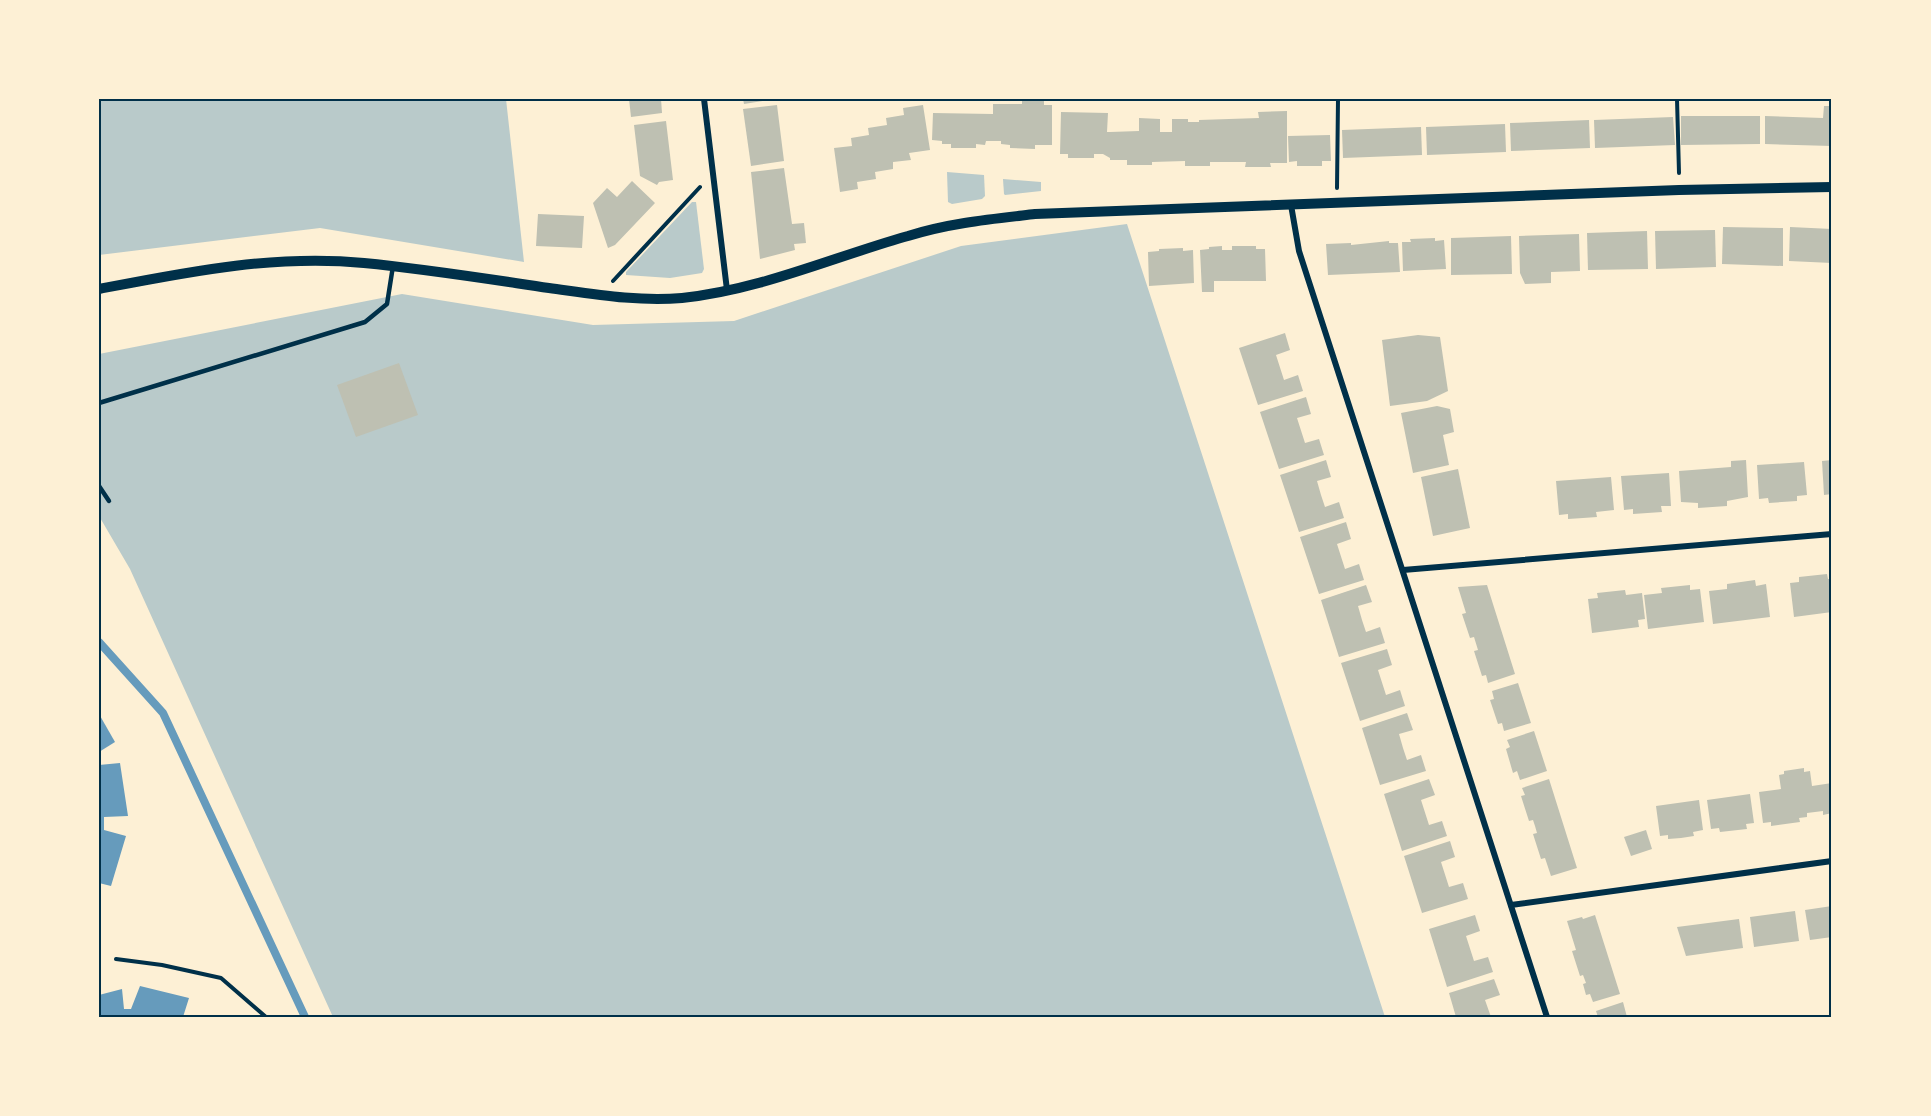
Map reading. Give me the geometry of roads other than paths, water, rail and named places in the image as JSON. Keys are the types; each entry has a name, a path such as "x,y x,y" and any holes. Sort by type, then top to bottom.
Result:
{"street":[{"path":"704,99 727,290"},
{"path":"99,289 193,271 306,260 393,266 600,295 641,299 672,298 727,290 773,279 909,235 969,221 1035,214 1679,190 1832,187"},
{"path":"1291,205 1299,251 1548,1017"},
{"path":"1403,570 1832,534"},
{"path":"1511,905 1832,861"}],"lane":[{"path":"99,403 365,322 387,304 393,266"},
{"path":"99,486 109,501"}],"water":[{"path":"99,714 115,742 99,752"},
{"path":"120,763 128,816 104,817 104,830 126,836 111,886 99,883 99,765"},
{"path":"140,986 189,998 183,1017 99,1017 99,995 122,989 124,1009 131,1009"}],"waterway":[{"path":"99,642 163,713 305,1017"}]}
